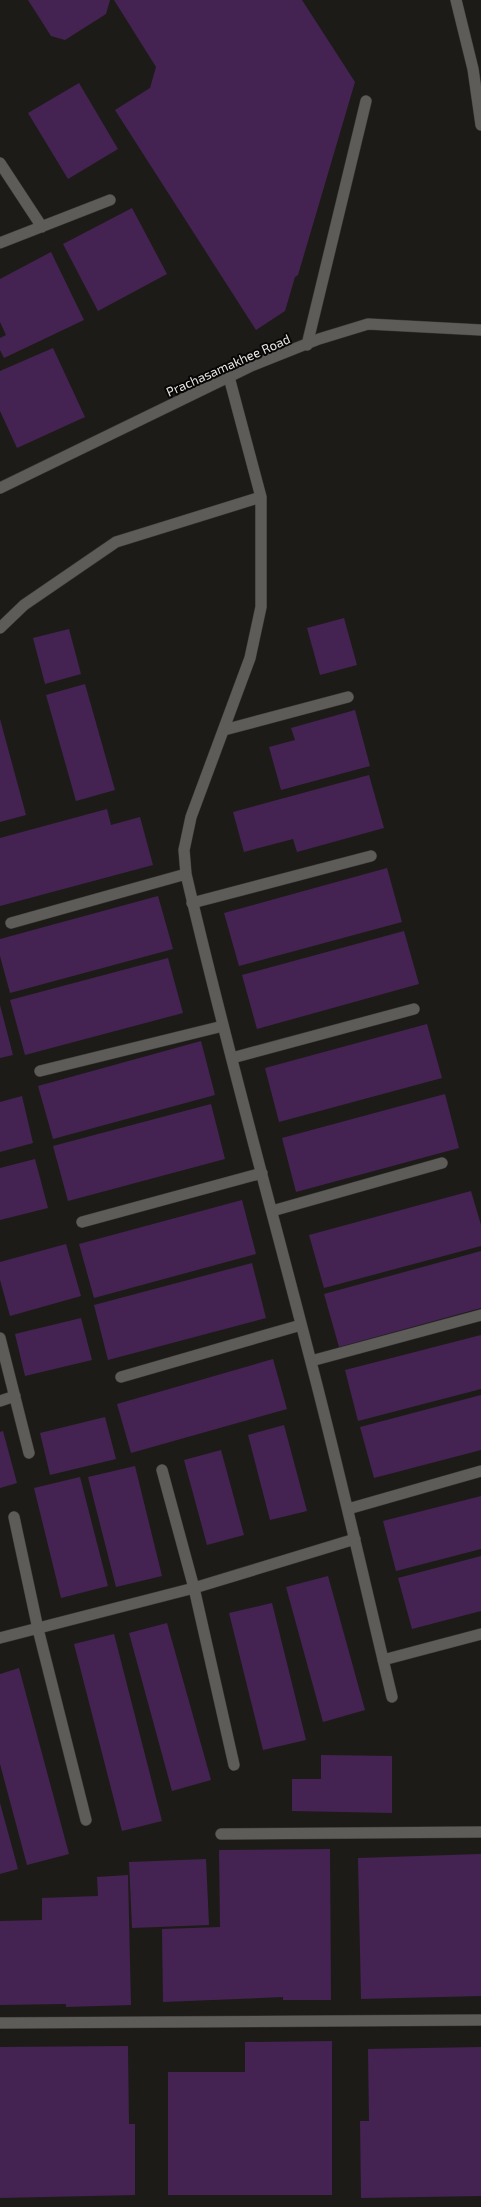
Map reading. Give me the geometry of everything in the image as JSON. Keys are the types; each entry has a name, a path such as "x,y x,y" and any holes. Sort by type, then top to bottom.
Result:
{"street":[{"path":"456,0 477,71 481,125"},
{"path":"307,345 366,100"},
{"path":"0,163 42,227"},
{"path":"0,243 110,200"},
{"name":"Prachasamakhee Road","path":"0,488 229,377 307,345 368,324 481,330"},
{"path":"229,377 261,498 261,607 250,658 191,817 184,850 186,874 223,1026 302,1325 355,1538 392,1698"},
{"path":"0,628 24,605 116,542 261,498"},
{"path":"224,730 348,697"},
{"path":"192,903 371,856"},
{"path":"11,923 186,874"},
{"path":"232,1058 414,1009"},
{"path":"40,1072 223,1026"},
{"path":"272,1210 442,1163"},
{"path":"82,1222 262,1173"},
{"path":"311,1361 481,1315"},
{"path":"121,1377 302,1325"},
{"path":"0,1338 29,1453"},
{"path":"0,1400 15,1396"},
{"path":"162,1470 194,1588 234,1765"},
{"path":"348,1509 481,1471"},
{"path":"14,1517 38,1629 86,1820"},
{"path":"0,1638 194,1588 355,1538"},
{"path":"383,1660 481,1634"},
{"path":"221,1834 481,1832"},
{"path":"0,2023 481,2020"}],"building":[{"path":"28,0 110,0 106,14 65,40 51,36"},
{"path":"114,0 302,0 355,82 298,275 295,277 285,311 256,330 115,110 150,88 156,67"},
{"path":"79,83 118,149 68,179 28,113"},
{"path":"132,208 167,274 98,311 63,244"},
{"path":"51,252 84,320 4,358 0,350 0,338 6,335 0,322 0,279"},
{"path":"53,348 85,417 17,448 0,411 0,371"},
{"path":"344,618 357,665 320,675 307,628"},
{"path":"69,629 81,674 45,684 33,638"},
{"path":"85,684 115,790 76,801 46,695"},
{"path":"355,710 370,766 281,790 269,747 295,740 291,728"},
{"path":"0,719 26,815 0,822"},
{"path":"369,775 384,828 297,852 293,839 244,852 233,812"},
{"path":"107,809 111,825 140,817 153,865 0,906 0,838"},
{"path":"387,868 402,922 239,966 224,913"},
{"path":"158,896 173,949 10,993 0,956 0,939"},
{"path":"404,931 419,984 257,1029 242,975"},
{"path":"168,958 183,1013 25,1055 10,1000"},
{"path":"0,1005 13,1055 0,1058"},
{"path":"427,1024 442,1078 279,1122 265,1068"},
{"path":"201,1041 215,1095 53,1139 38,1086"},
{"path":"445,1094 459,1148 296,1192 282,1138"},
{"path":"22,1096 33,1143 0,1152 0,1102"},
{"path":"211,1104 225,1159 68,1201 53,1146"},
{"path":"35,1159 48,1208 0,1220 0,1168"},
{"path":"471,1191 481,1225 481,1246 324,1288 309,1235"},
{"path":"242,1200 256,1254 94,1298 79,1244"},
{"path":"66,1244 81,1296 10,1316 0,1280 0,1262"},
{"path":"481,1251 481,1308 339,1347 324,1294"},
{"path":"252,1263 266,1318 108,1360 94,1305"},
{"path":"81,1318 92,1360 25,1376 15,1334"},
{"path":"481,1335 481,1389 358,1421 345,1370"},
{"path":"273,1359 287,1409 131,1453 117,1404"},
{"path":"481,1395 481,1450 374,1478 360,1427"},
{"path":"105,1417 116,1459 50,1475 40,1433"},
{"path":"284,1425 307,1511 270,1520 248,1435"},
{"path":"3,1431 17,1483 0,1488 0,1432"},
{"path":"221,1450 244,1535 207,1545 184,1460"},
{"path":"135,1466 162,1576 116,1587 88,1477"},
{"path":"80,1477 108,1586 61,1598 34,1488"},
{"path":"481,1496 481,1549 396,1571 383,1521"},
{"path":"481,1556 481,1611 412,1629 398,1578"},
{"path":"328,1576 365,1710 323,1722 286,1587"},
{"path":"272,1603 306,1740 263,1750 229,1613"},
{"path":"167,1623 211,1780 172,1791 129,1633"},
{"path":"114,1634 162,1821 122,1831 74,1644"},
{"path":"19,1668 69,1854 27,1865 0,1764 0,1674"},
{"path":"321,1755 392,1756 392,1813 292,1811 292,1779 321,1779"},
{"path":"0,1803 18,1869 0,1874"},
{"path":"330,1849 331,2000 283,2000 283,1997 163,2002 162,1929 220,1927 219,1850"},
{"path":"481,1854 481,1996 361,1999 358,1858"},
{"path":"206,1859 209,1925 132,1928 129,1862"},
{"path":"128,1875 131,2005 66,2007 66,2004 0,2005 0,1921 42,1920 42,1898 98,1896 97,1877"},
{"path":"332,2041 332,2195 168,2195 168,2072 245,2072 245,2042"},
{"path":"128,2046 129,2124 135,2124 135,2195 0,2198 0,2047"},
{"path":"481,2047 481,2196 361,2198 360,2121 369,2121 368,2049"}]}
